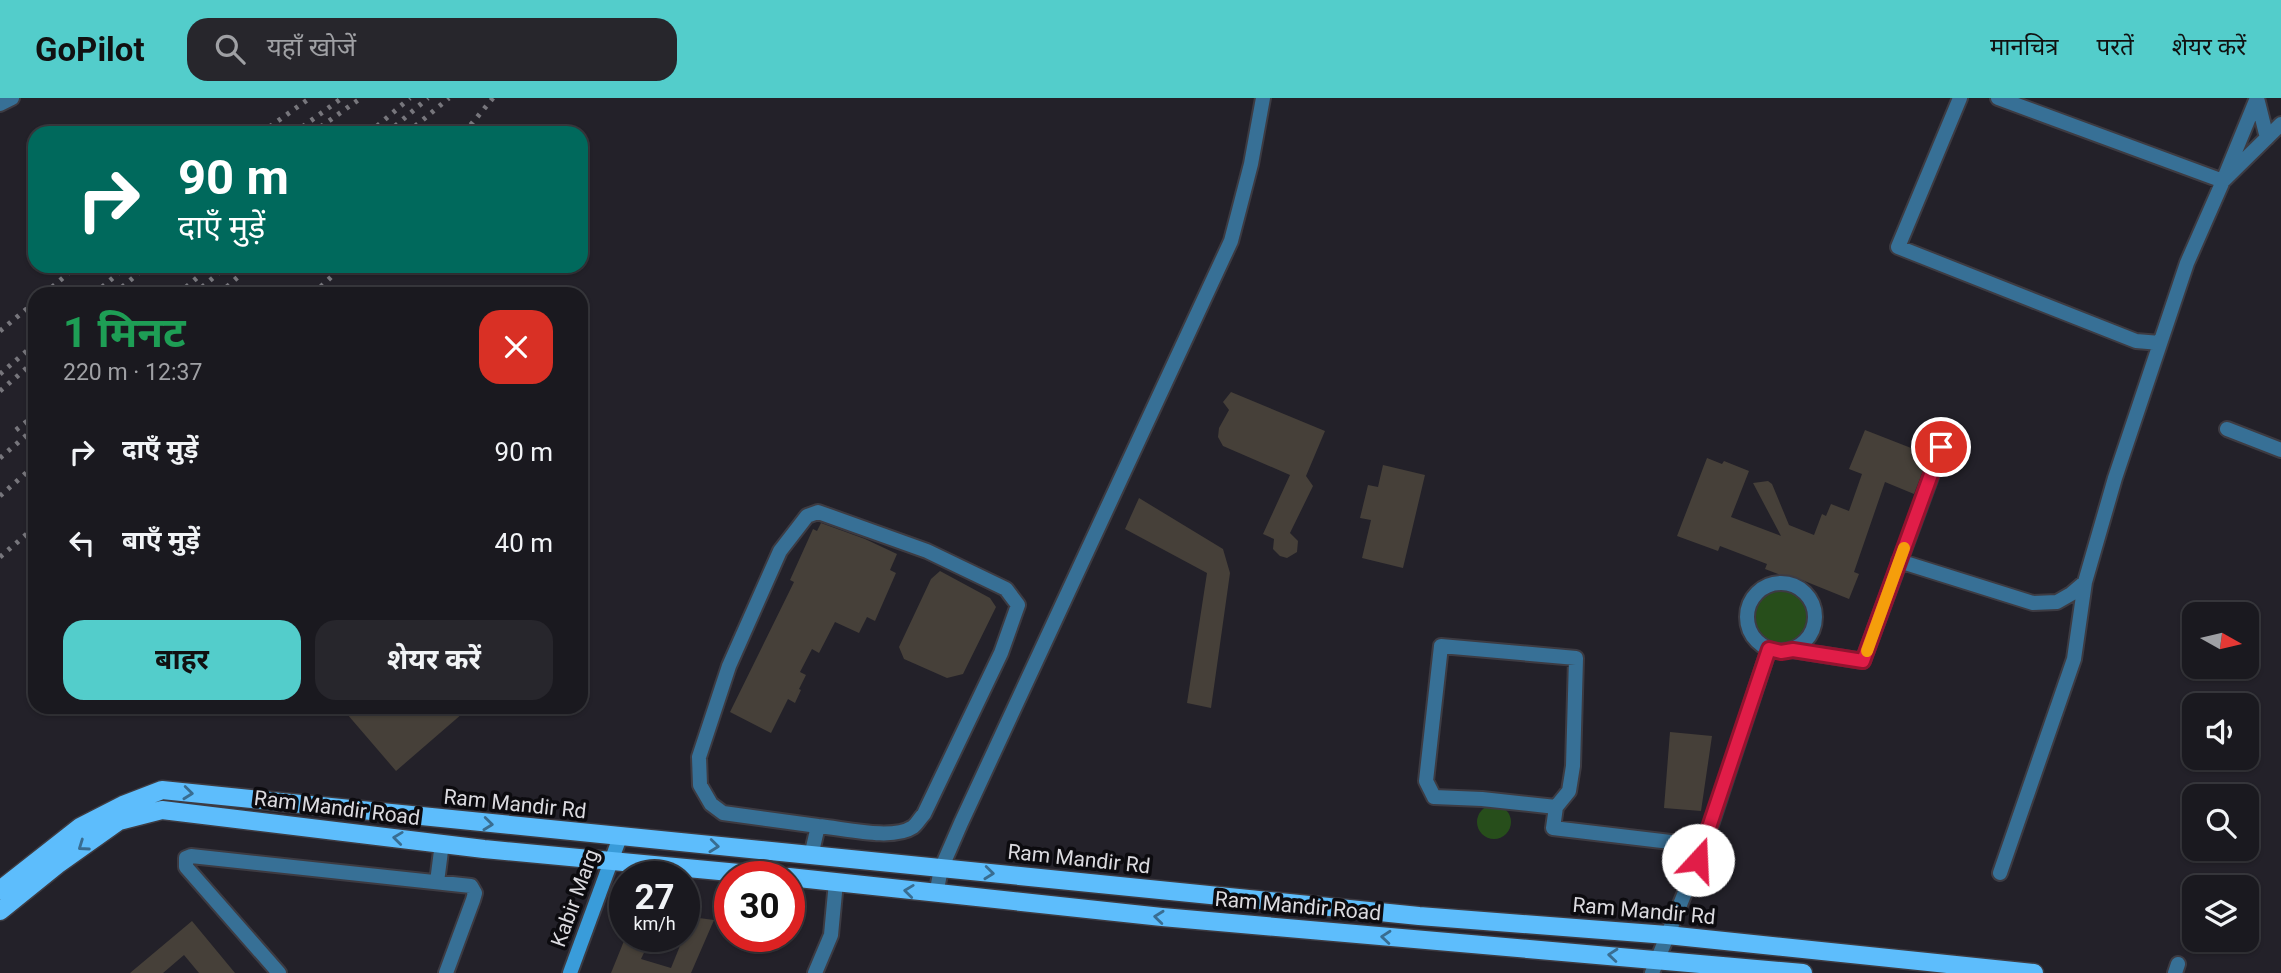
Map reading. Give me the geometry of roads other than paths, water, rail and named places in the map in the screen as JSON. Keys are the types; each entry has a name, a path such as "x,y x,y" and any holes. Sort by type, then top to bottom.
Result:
{"main road":[{"name":"Ram Mandir Rd","path":"0,890 80,827 123,805 162,790 1419,916 1667,935 2034,973"},
{"name":"Ram Mandir Road","path":"0,911 57,865 119,821 162,810 442,844 611,861"},
{"path":"442,844 445,819"},
{"name":"Ram Mandir Road","path":"805,879 1655,966 1802,973"}],"street":[{"path":"936,894 941,869 1231,241 1251,164 1263,98"},
{"path":"1960,98 1898,247 2136,341 2160,343"},
{"path":"1998,98 2223,181"},
{"path":"2000,873 2074,659 2085,582 2115,478 2188,263 2257,98"},
{"path":"2257,98 2267,138"},
{"path":"2223,181 2281,124"},
{"path":"2227,429 2281,450"},
{"path":"1793,650 1803,644 1813,630 1814,606 1802,590 1782,583 1770,584 1760,590 1750,604 1748,627 1754,638 1769,649 1781,652 1793,650 1863,661 1941,447"},
{"path":"818,512 927,551 1006,589 1018,604 1001,653 923,814 914,827 901,832 885,833 818,825 723,813 711,804 700,785 699,757 729,666 780,551 807,516 818,512"},
{"path":"1899,561 2032,603 2057,602 2085,582"},
{"path":"1556,807 1434,797 1426,781 1441,646 1576,658 1573,766 1569,791 1556,807 1553,828 1704,845"},
{"path":"1655,966 1704,845 1769,649"},
{"path":"811,856 818,825"},
{"name":"Kabir Marg","path":"611,861 620,837"},
{"path":"437,882 442,844"},
{"path":"279,973 188,869 184,864 186,858 191,856 471,886 475,893 446,973"},
{"name":"Kabir Marg","path":"570,973 609,866"},
{"path":"815,973 831,934 836,882"}],"railway":[{"path":"271,126 310,98"},
{"path":"304,126 342,98"},
{"path":"322,126 361,98"},
{"path":"377,126 410,98"},
{"path":"395,126 428,98"},
{"path":"415,126 449,98"},
{"path":"470,126 493,98"},
{"path":"52,287 69,273"},
{"path":"102,287 119,273"},
{"path":"122,287 139,273"},
{"path":"202,287 219,273"},
{"path":"227,287 242,273"},
{"path":"320,287 336,273"},
{"path":"186,287 199,276"},
{"path":"0,331 28,308"},
{"path":"0,374 28,350"},
{"path":"0,391 28,367"},
{"path":"16,430 28,421"},
{"path":"0,458 28,434"},
{"path":"0,496 28,471"},
{"path":"0,557 28,533"}]}
